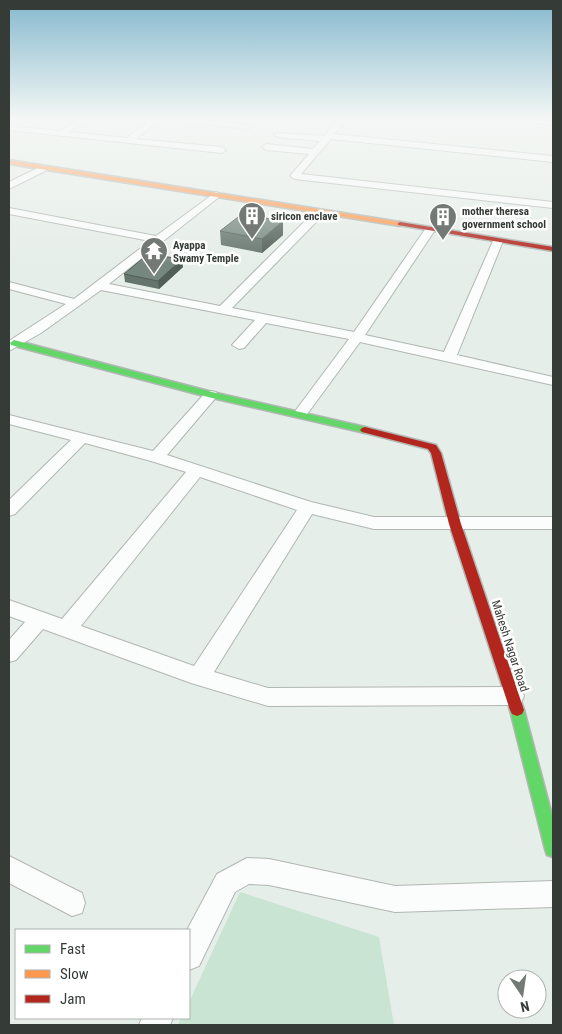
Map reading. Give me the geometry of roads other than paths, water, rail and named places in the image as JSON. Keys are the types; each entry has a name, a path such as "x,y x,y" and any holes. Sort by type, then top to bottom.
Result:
{"street":[{"path":"9,186 44,168"},
{"path":"46,168 553,249"},
{"path":"286,183 301,168"},
{"path":"295,176 553,205"},
{"path":"12,345 101,286 157,239 216,195"},
{"path":"9,211 157,239"},
{"path":"222,311 320,212"},
{"path":"12,345 211,395 300,414 357,337 430,230"},
{"path":"449,358 498,241"},
{"path":"9,284 75,303"},
{"path":"101,286 357,337 553,381"},
{"path":"239,345 263,319"},
{"path":"157,457 211,395"},
{"name":"Mahesh Nagar Road","path":"300,414 424,444 432,447 436,453 455,524 513,696 553,849"},
{"path":"9,419 157,457 308,507 374,523 553,523"},
{"path":"9,510 84,437"},
{"path":"67,628 197,469"},
{"path":"198,677 308,507"},
{"path":"9,608 198,677 268,698 513,696"},
{"path":"9,654 40,619"},
{"path":"9,870 72,904"},
{"path":"190,954 226,883 247,871 270,872 395,899 553,894"}],"place":[{"name":"siricon enclave","path":"252,240"},
{"name":"mother theresa government school","path":"443,241"},
{"name":"Ayappa Swamy Temple","path":"154,275"}]}
